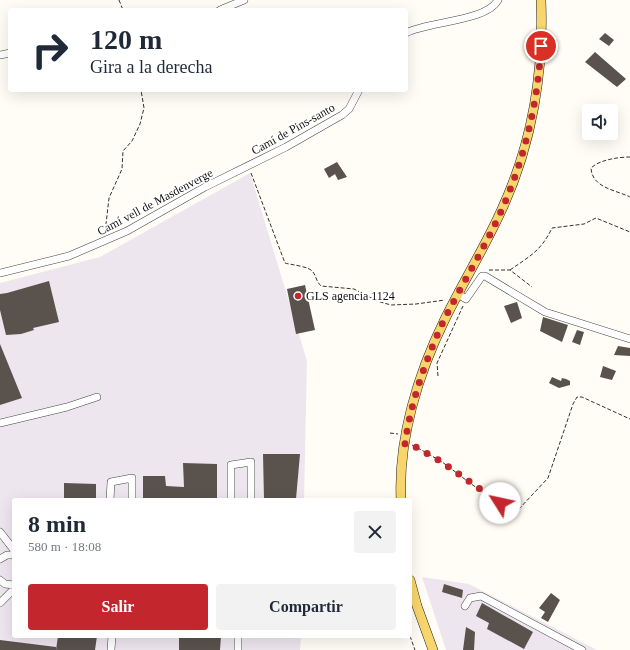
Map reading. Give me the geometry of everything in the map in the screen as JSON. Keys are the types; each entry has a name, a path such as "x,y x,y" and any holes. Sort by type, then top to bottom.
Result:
{"main road":[{"path":"401,498 405,444 421,376 444,320 462,296 502,208 524,147 536,95 540,65 541,0"},
{"path":"412,587 433,650"}],"street":[{"path":"225,8 244,0"},
{"path":"408,32 482,13 494,6 498,0"},
{"name":"Camí de Pins-santo","path":"249,166 342,116 349,109 358,92"},
{"name":"Camí vell de Masdenverge","path":"0,273 68,256 101,243 154,218 205,187 249,166"},
{"path":"462,296 482,276 485,276 545,312 569,321 630,338"},
{"path":"0,423 60,409 97,397"},
{"path":"231,498 231,464 251,462 251,498"},
{"path":"110,498 111,482 132,478 132,498"},
{"path":"0,532 12,547"},
{"path":"0,559 7,555 12,555"},
{"path":"0,580 5,584 12,585"},
{"path":"0,603 12,591"},
{"path":"465,606 470,598 481,596 582,650"},
{"path":"111,650 112,638"},
{"path":"238,638 238,650"}],"path":[{"path":"110,231 106,224 108,198 122,169 123,151 132,142 140,124 144,108 141,92"},
{"path":"630,156 604,161 595,164 591,168 591,175 599,184 630,197"},
{"path":"249,166 285,263 309,269 314,273 315,279 321,286 354,289 377,301 391,305 449,300"},
{"path":"510,270 532,255 545,242 552,228 584,224 596,218 630,232"},
{"path":"485,276 490,269 510,270 532,286"},
{"path":"438,376 437,363 462,296"},
{"path":"405,444 409,443 421,450 500,503 512,509 518,510 548,478 573,404 577,397 582,397 630,419"},
{"path":"411,638 415,650"}],"shaded area":[{"path":"250,173 307,361 304,498 12,498 12,638 301,638 300,650 0,650 0,283 100,257"},
{"path":"422,577 469,584 597,650 446,650"}],"building":[{"path":"605,33 614,40 609,46 599,39"},
{"path":"595,52 626,79 617,87 585,62"},
{"path":"337,162 347,177 338,180 335,174 329,178 324,169"},
{"path":"49,281 59,322 33,328 34,330 21,334 6,335 0,310 0,294"},
{"path":"305,285 315,330 296,334 287,289"},
{"path":"517,302 522,318 511,323 504,306"},
{"path":"543,317 568,325 562,342 540,331"},
{"path":"577,330 584,332 580,345 572,342"},
{"path":"0,344 22,398 0,405"},
{"path":"618,346 630,348 630,356 614,355"},
{"path":"603,366 616,371 612,380 600,377"},
{"path":"552,377 561,381 562,378 566,379 570,381 570,385 559,388 549,383"},
{"path":"263,454 300,454 296,498 264,498"},
{"path":"183,463 217,464 217,498 143,498 143,476 165,476 166,486 184,487"},
{"path":"64,483 96,484 96,498 64,498"},
{"path":"444,584 463,590 462,598 442,592"},
{"path":"551,593 560,600 548,622 541,618 545,612 539,608"},
{"path":"482,603 533,632 524,649 487,629 489,623 476,616"},
{"path":"466,627 475,632 474,650 463,650"},
{"path":"58,638 97,638 95,650 56,650"},
{"path":"179,638 221,638 220,650 179,650"},
{"path":"0,640 56,647 56,650 0,650"}],"place":[{"name":"GLS agencia 1124","path":"298,296"}],"route":[{"path":"500,503 440,461 409,443 405,444 412,406 421,376 444,320 482,251 515,177 531,121 536,95 541,46"}]}
